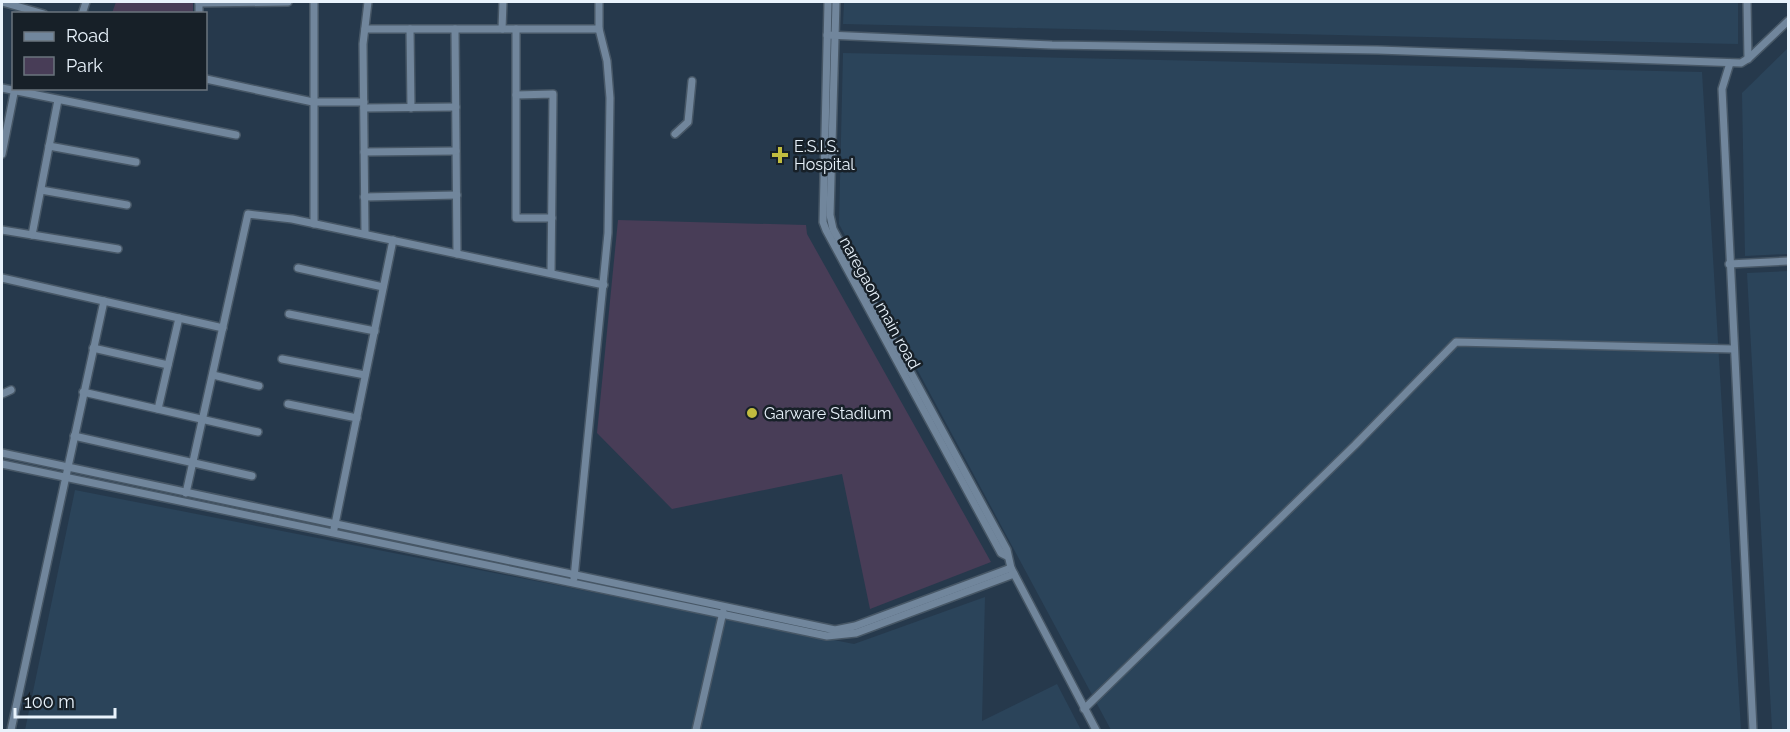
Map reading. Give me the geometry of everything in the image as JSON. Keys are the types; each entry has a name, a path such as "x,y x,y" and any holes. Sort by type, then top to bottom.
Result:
{"street":[{"path":"2,2 34,12 37,2"},
{"path":"199,2 288,2"},
{"path":"314,2 314,224"},
{"path":"365,234 364,105 365,29 368,2"},
{"path":"502,29 503,2"},
{"path":"573,584 608,233 610,98 607,61 599,29 599,2"},
{"name":"naregaon main road","path":"828,2 831,35 830,221 1007,550 1013,571 1096,730"},
{"name":"naregaon main road","path":"831,35 836,2"},
{"path":"1748,59 1747,2 1755,2"},
{"path":"831,35 1052,45 1367,50 1741,63 1788,21"},
{"path":"365,29 599,29"},
{"path":"410,29 411,108"},
{"path":"455,29 457,254"},
{"path":"516,29 516,218 552,218"},
{"path":"1730,63 1722,89 1753,730"},
{"path":"207,79 313,102 411,108 456,107"},
{"path":"675,134 688,122 692,81"},
{"path":"2,154 14,90 236,135"},
{"path":"516,95 553,94 551,273"},
{"path":"32,235 58,100"},
{"path":"49,146 136,162"},
{"path":"364,152 456,151"},
{"path":"41,190 127,206"},
{"path":"364,197 457,195"},
{"path":"186,492 248,214 365,234 604,285"},
{"path":"2,230 118,249"},
{"path":"334,529 393,240"},
{"path":"1729,264 1788,261"},
{"path":"298,268 383,287"},
{"path":"2,278 223,328"},
{"path":"11,730 104,301"},
{"path":"289,314 375,331"},
{"path":"158,409 179,318"},
{"path":"1084,709 1355,445 1456,342 1733,349"},
{"path":"93,348 168,365"},
{"path":"282,359 365,375"},
{"path":"213,375 259,386"},
{"path":"2,394 11,390"},
{"path":"83,392 258,432"},
{"path":"288,404 357,418"},
{"path":"74,436 252,476"},
{"path":"2,453 186,492 403,548 573,584 723,610"},
{"path":"2,464 64,478 334,529 405,540 574,574 768,620 835,630 880,620 1013,571"},
{"path":"403,548 405,540"},
{"path":"696,730 723,610"}],"shaded area":[{"path":"844,2 1738,2 1738,44 843,24"},
{"path":"1788,48 1788,254 1745,256 1742,93"},
{"path":"843,53 1702,72 1741,730 1111,730 839,224"},
{"path":"1788,271 1788,730 1772,730 1747,273"},
{"path":"75,490 854,644 985,597 982,721 1057,684 1081,730 25,730"}],"green space":[{"path":"116,2 193,2 193,12 112,12"},
{"name":"Garware Stadium","path":"618,220 806,225 807,234 991,562 870,609 842,474 672,509 597,433"}],"place":[{"name":"E.S.I.S. Hospital","path":"780,155"},
{"name":"Garware Stadium","path":"752,413"}]}
